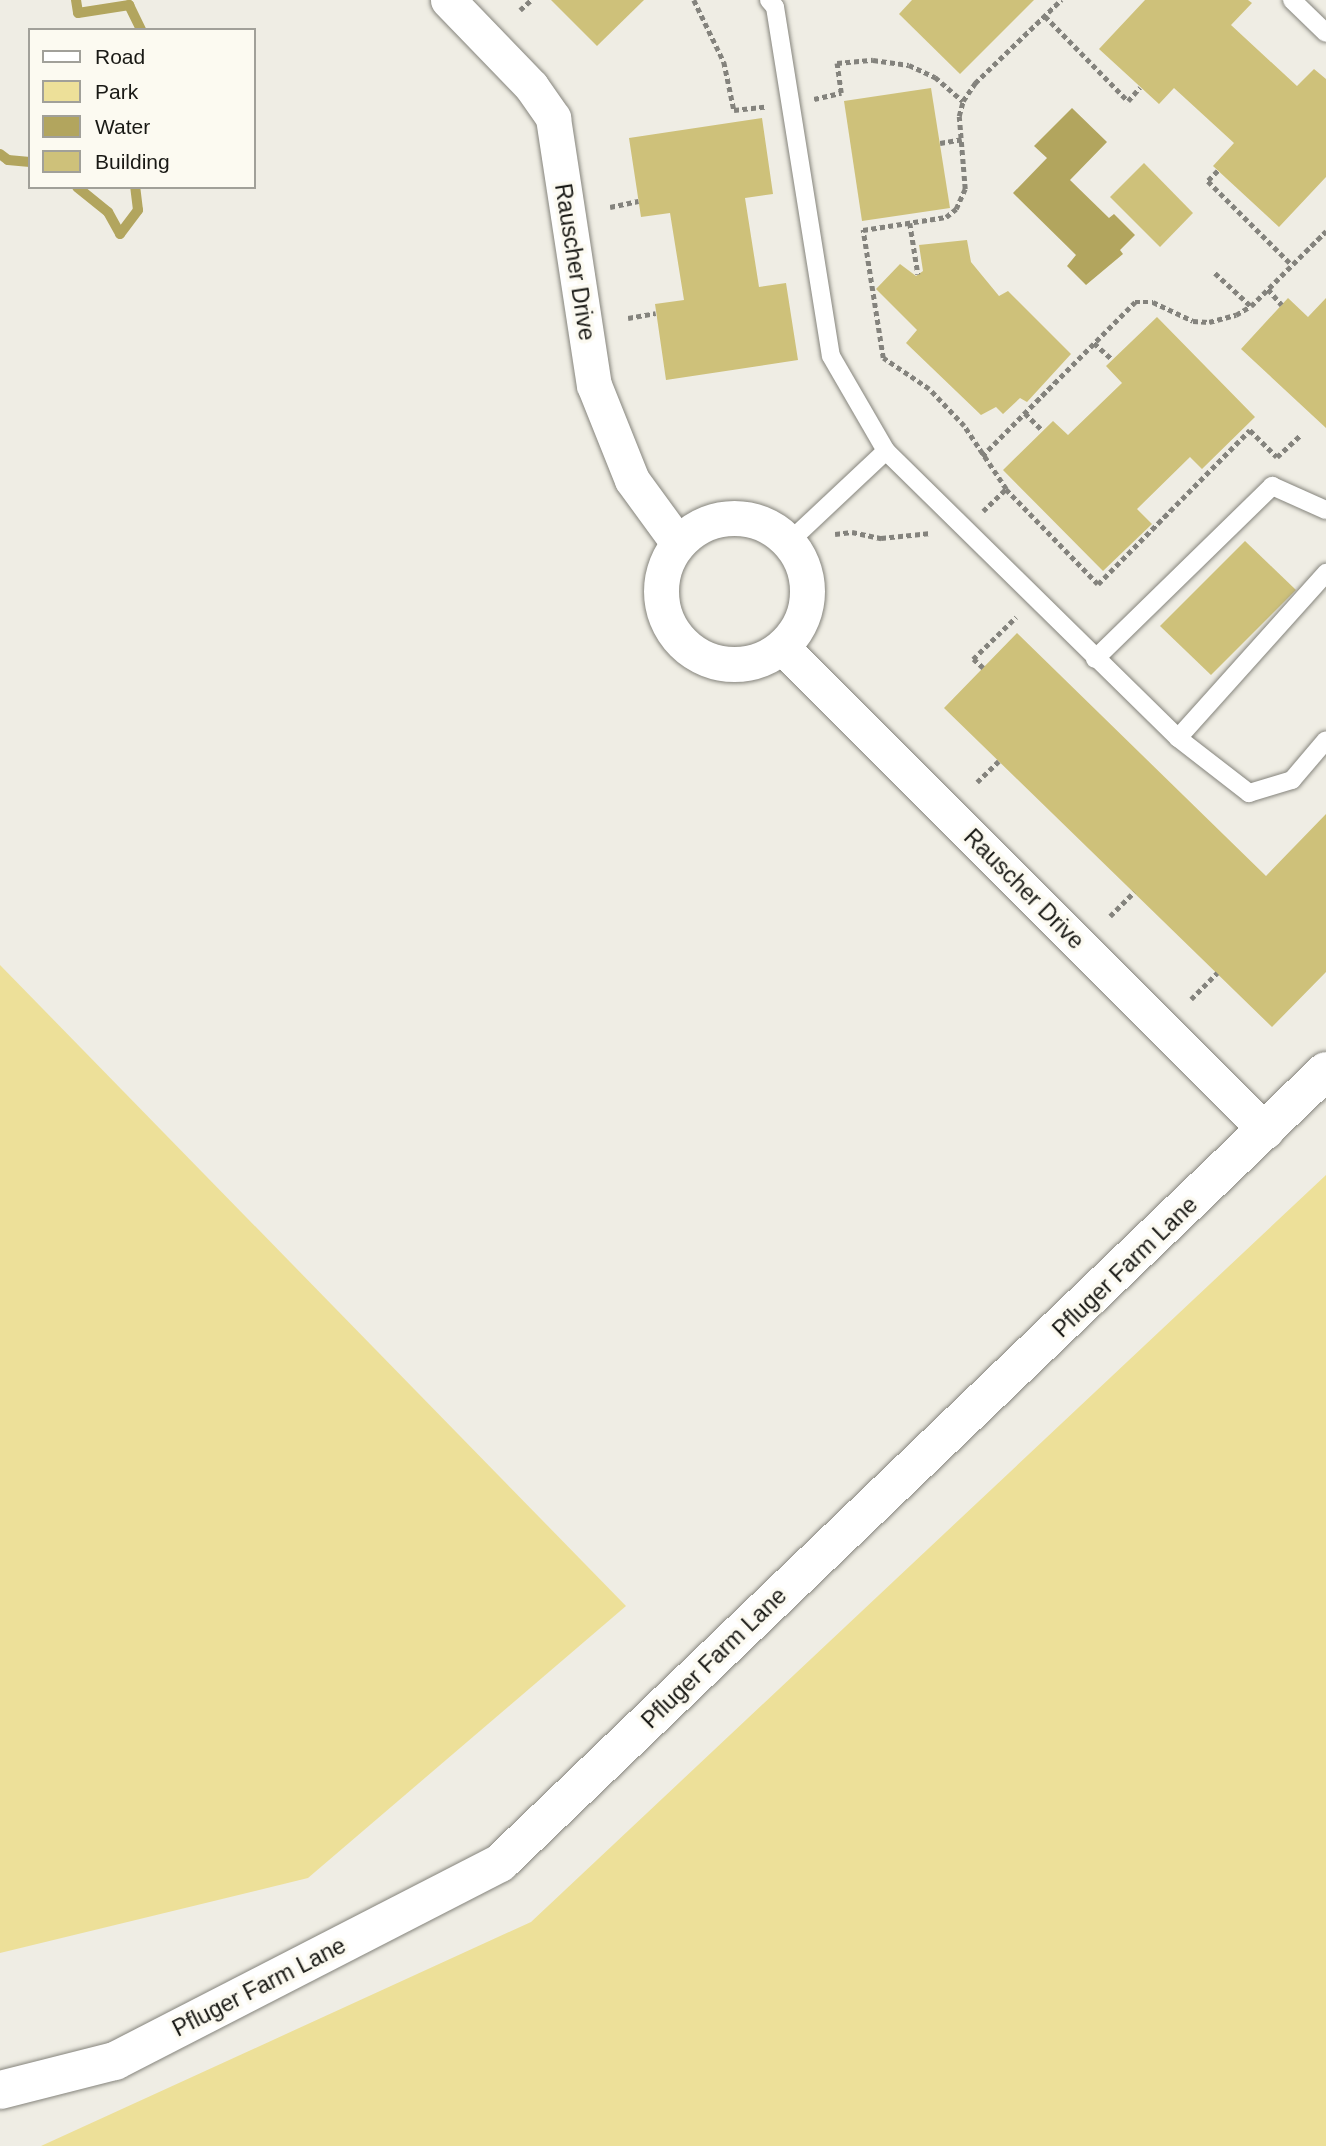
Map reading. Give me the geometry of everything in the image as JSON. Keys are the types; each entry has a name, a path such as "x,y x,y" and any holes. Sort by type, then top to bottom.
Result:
{"street":[{"name":"Rauscher Drive","path":"448,0 531,86 553,118 594,385 632,480 677,543"},
{"path":"743,518 767,525 789,542 801,559 807,582 806,606 797,629 782,647 761,659 737,664 713,662 691,651 674,634 663,612 660,588 665,565 677,543 696,528 719,519 743,518"},
{"name":"Rauscher Drive","path":"782,647 1266,1131"},
{"name":"Pfluger Farm Lane","path":"0,2090 115,2062 500,1863 1326,1071"}],"lane":[{"path":"1292,0 1326,33"},
{"path":"775,2 831,356 887,451 1178,738 1249,793 1292,780 1326,740"},
{"path":"789,542 887,451"},
{"path":"1095,659 1272,486 1326,510"},
{"path":"1178,738 1326,573"}],"path":[{"path":"520,10 531,0"},
{"path":"694,0 724,62 734,110 765,107"},
{"path":"1062,0 975,83 963,101 959,116 965,189 957,209 946,217 863,230 883,358 929,388 964,426 1006,489 1098,584 1250,430 1277,457 1301,435"},
{"path":"1045,16 1128,101 1140,87"},
{"path":"813,99 842,93 837,63 873,60 922,71 963,101"},
{"path":"940,143 962,139"},
{"path":"1218,171 1208,181 1292,265"},
{"path":"610,207 638,201"},
{"path":"910,223 918,274"},
{"path":"982,456 1135,302 1144,299 1194,321 1209,322 1251,306 1326,231"},
{"path":"1215,273 1251,306"},
{"path":"1268,289 1282,305"},
{"path":"628,318 656,313"},
{"path":"1094,343 1113,360"},
{"path":"1025,412 1043,431"},
{"path":"982,511 1006,489"},
{"path":"829,541 835,534 852,532 881,538 938,534"},
{"path":"983,668 973,659 1016,617"},
{"path":"977,782 999,761"},
{"path":"1110,916 1133,892"},
{"path":"1191,999 1217,973"}],"green space":[{"path":"0,965 626,1606 308,1878 0,1953"},
{"path":"1326,1175 1326,2146 41,2146 531,1922"}],"water":[{"path":"1072,108 1107,142 1070,180 1109,218 1114,214 1135,235 1120,250 1123,254 1086,285 1067,266 1076,255 1013,193 1047,158 1034,146"}],"building":[{"path":"551,0 644,0 597,46"},
{"path":"912,0 1034,0 960,74 899,14"},
{"path":"1145,0 1248,0 1252,3 1231,25 1297,86 1314,69 1326,79 1326,177 1279,227 1213,166 1234,143 1174,88 1159,104 1099,49"},
{"path":"931,88 950,208 862,221 844,101"},
{"path":"762,118 773,194 745,198 759,287 786,283 798,360 666,380 655,304 684,300 670,213 641,217 629,138"},
{"path":"1144,163 1193,213 1160,247 1110,197"},
{"path":"967,240 971,262 999,296 1008,291 1071,354 1027,402 1020,398 1003,414 996,407 981,415 906,343 917,330 876,289 900,264 916,276 923,271 919,245"},
{"path":"1288,298 1308,317 1326,298 1326,428 1241,349"},
{"path":"1157,317 1255,417 1202,469 1190,457 1137,509 1152,524 1103,571 1003,470 1053,421 1068,435 1122,383 1106,366"},
{"path":"1245,541 1296,590 1211,675 1160,626"},
{"path":"1017,633 1266,876 1326,814 1326,972 1272,1027 944,708"}],"waterway":[{"path":"76,0 78,13 129,5 140,28"},
{"path":"0,154 8,160 28,162"},
{"path":"79,189 108,212 120,234 138,210 135,189"}]}
